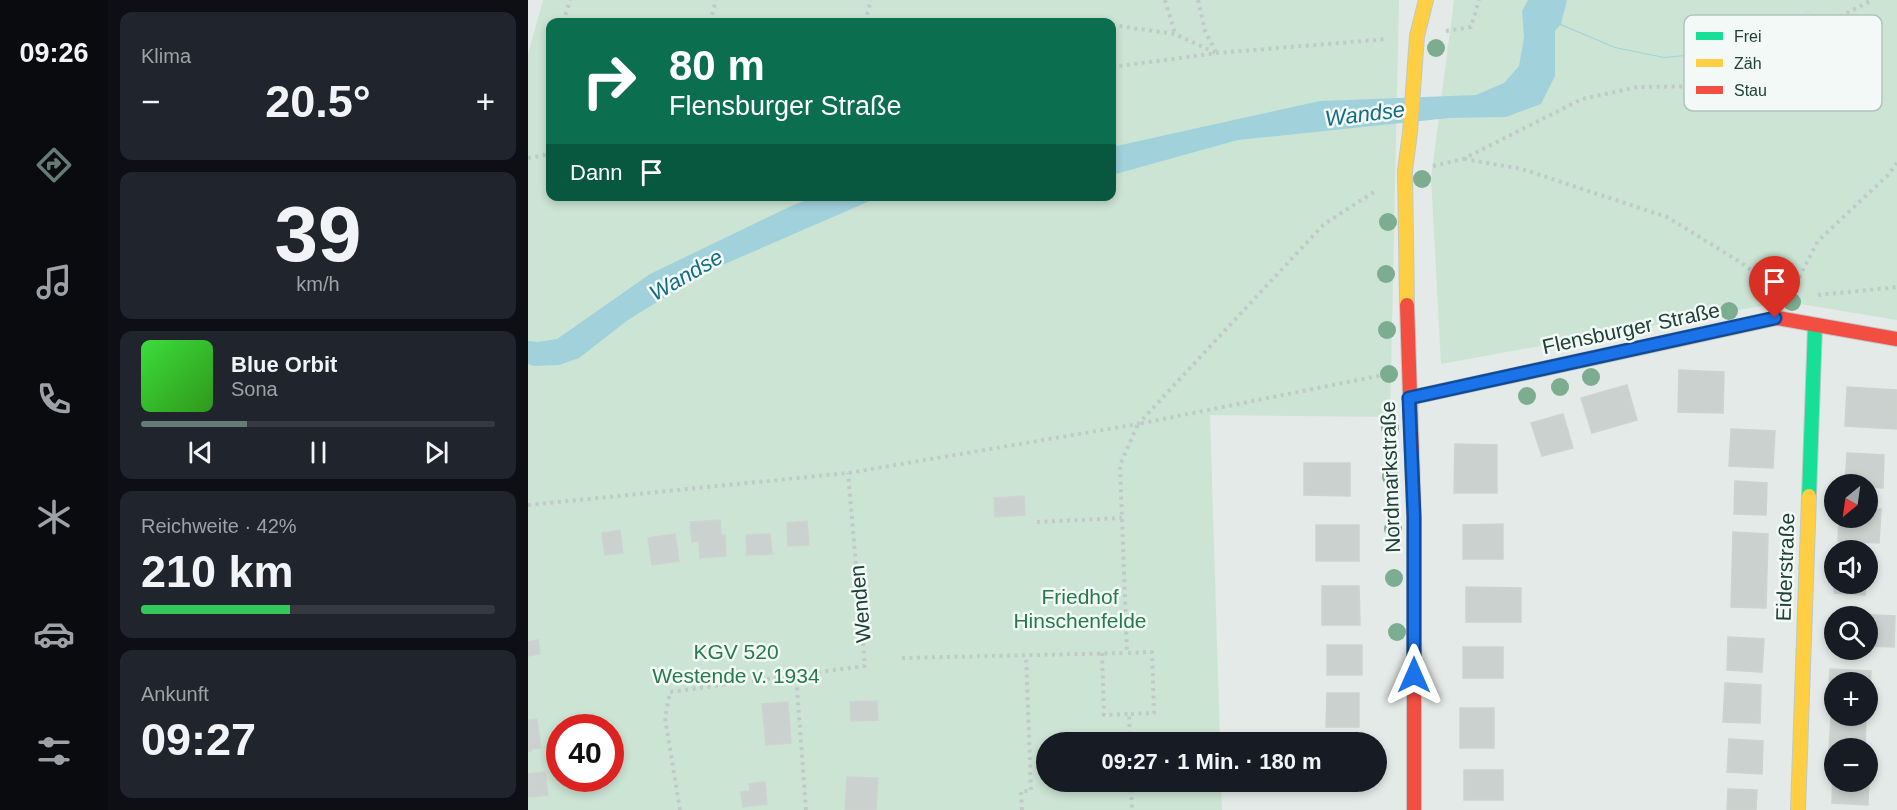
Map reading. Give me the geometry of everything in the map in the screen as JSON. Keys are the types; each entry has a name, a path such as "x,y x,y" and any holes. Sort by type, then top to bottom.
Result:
{"street":[{"name":"Nordmarkstraße","path":"1414,810 1414,517 1409,398 1405,171 1417,36 1426,0"},
{"name":"Flensburger Straße","path":"1409,398 1775,318 1897,339"},
{"name":"Eiderstraße","path":"1798,810 1815,326"}],"path":[{"path":"564,18 570,0"},
{"path":"711,18 716,0"},
{"path":"866,18 871,0"},
{"path":"1165,0 1175,34"},
{"path":"1198,0 1205,31 1217,53"},
{"path":"1116,66 1217,53 1417,36 1471,27 1479,0"},
{"path":"1843,15 1872,0"},
{"path":"1116,26 1175,34 1217,53"},
{"path":"1405,171 1463,159 1582,99 1638,87 1684,86"},
{"path":"528,158 546,155"},
{"path":"1463,159 1522,169 1667,217 1740,262 1779,290"},
{"path":"1788,297 1818,241 1888,175 1897,163"},
{"path":"1127,653 1120,465 1138,424 1324,224 1378,189"},
{"path":"1810,295 1897,287"},
{"path":"528,505 848,472 1138,424 1409,369"},
{"name":"Wenden","path":"680,810 665,718 670,692 865,666 848,472"},
{"path":"1037,522 1122,518"},
{"path":"902,658 1102,653 1127,653 1152,652 1154,713 1104,715 1102,653"},
{"path":"1022,810 1022,791 1031,791 1026,655"},
{"path":"796,675 806,810"},
{"path":"1129,714 1130,732"},
{"path":"1131,792 1132,810"}],"green space":[{"path":"543,0 1399,0 1390,417 1210,415 1220,732 1036,732 1036,792 1221,792 1222,810 528,810 528,54"},
{"path":"1454,0 1897,0 1897,320 1800,304 1778,303 1441,364 1431,178"}],"water":[{"name":"Wandse","path":"1528,0 1567,0 1561,24 1615,47 1664,57 1684,56 1664,58 1615,48 1560,25 1555,31 1555,76 1541,104 1506,117 1449,118 1238,140 1116,174 1116,146 1320,101 1476,95 1504,83 1519,66 1524,37 1522,11"},
{"name":"Wandse","path":"804,201 870,201 704,273 628,320 579,358 559,365 534,366 528,364 528,341 557,339 650,274"}],"building":[{"path":"1679,370 1724,372 1723,413 1678,412"},
{"path":"1627,385 1637,420 1592,433 1581,398"},
{"path":"1847,387 1897,390 1897,429 1845,426"},
{"path":"1563,414 1573,448 1542,456 1531,423"},
{"path":"1731,429 1775,431 1773,468 1729,466"},
{"path":"1455,444 1497,445 1497,493 1454,493"},
{"path":"1847,453 1884,455 1883,488 1878,488 1878,474 1846,474"},
{"path":"1304,463 1350,463 1350,496 1304,495"},
{"path":"1735,481 1767,483 1766,515 1734,514"},
{"path":"1024,496 1025,515 995,517 994,498"},
{"path":"1878,509 1881,509 1879,543 1878,540 1838,540 1839,528 1878,528"},
{"path":"720,520 721,535 725,535 726,556 700,558 699,541 692,542 690,522"},
{"path":"807,521 809,545 788,546 787,523"},
{"path":"1503,524 1503,559 1463,559 1463,525"},
{"path":"1316,525 1359,525 1359,561 1316,561"},
{"path":"620,530 623,553 605,555 602,533"},
{"path":"1733,532 1768,534 1766,608 1731,607"},
{"path":"675,534 679,561 652,565 648,538"},
{"path":"770,534 772,554 747,555 746,535"},
{"path":"1322,586 1359,586 1360,625 1322,625"},
{"path":"1466,587 1521,588 1521,622 1466,622"},
{"path":"1878,615 1895,616 1894,647 1878,646"},
{"path":"1728,637 1764,639 1762,672 1727,670"},
{"path":"538,640 540,654 528,656 528,642"},
{"path":"1327,645 1362,645 1362,675 1327,675"},
{"path":"1463,647 1503,647 1503,678 1463,678"},
{"path":"1830,669 1871,671 1871,672 1830,672"},
{"path":"1725,683 1761,685 1760,723 1723,722"},
{"path":"1327,693 1359,693 1359,727 1326,727"},
{"path":"877,701 878,720 851,721 850,702"},
{"path":"788,702 791,743 766,745 762,704"},
{"path":"1460,708 1494,708 1494,748 1460,748"},
{"path":"537,719 541,748 528,751 528,720"},
{"path":"1830,726 1866,726 1865,738 1830,738"},
{"path":"1729,739 1763,741 1762,774 1727,772"},
{"path":"1464,770 1503,770 1503,800 1464,800"},
{"path":"545,772 548,795 528,797 528,774"},
{"path":"847,777 878,778 876,810 845,810"},
{"path":"765,782 767,804 743,807 741,792 750,791 749,784"},
{"path":"1728,789 1757,790 1756,810 1727,810"},
{"path":"1832,792 1868,792 1868,805 1832,803"}],"traffic: fast":[{"path":"1809,496 1815,326"}],"traffic: slow":[{"path":"1407,305 1405,171 1417,36 1426,0"},
{"path":"1409,398 1777,318"},
{"path":"1798,810 1809,496"}],"traffic: jam":[{"path":"1407,305 1414,517 1414,810"},
{"path":"1777,318 1897,339"}],"route":[{"path":"1414,675 1414,517 1409,398 1775,318"}],"park label":[{"name":"Friedhof Hinschenfelde","path":"1080,608"},
{"name":"KGV 520 Westende v. 1934","path":"736,663"}]}
